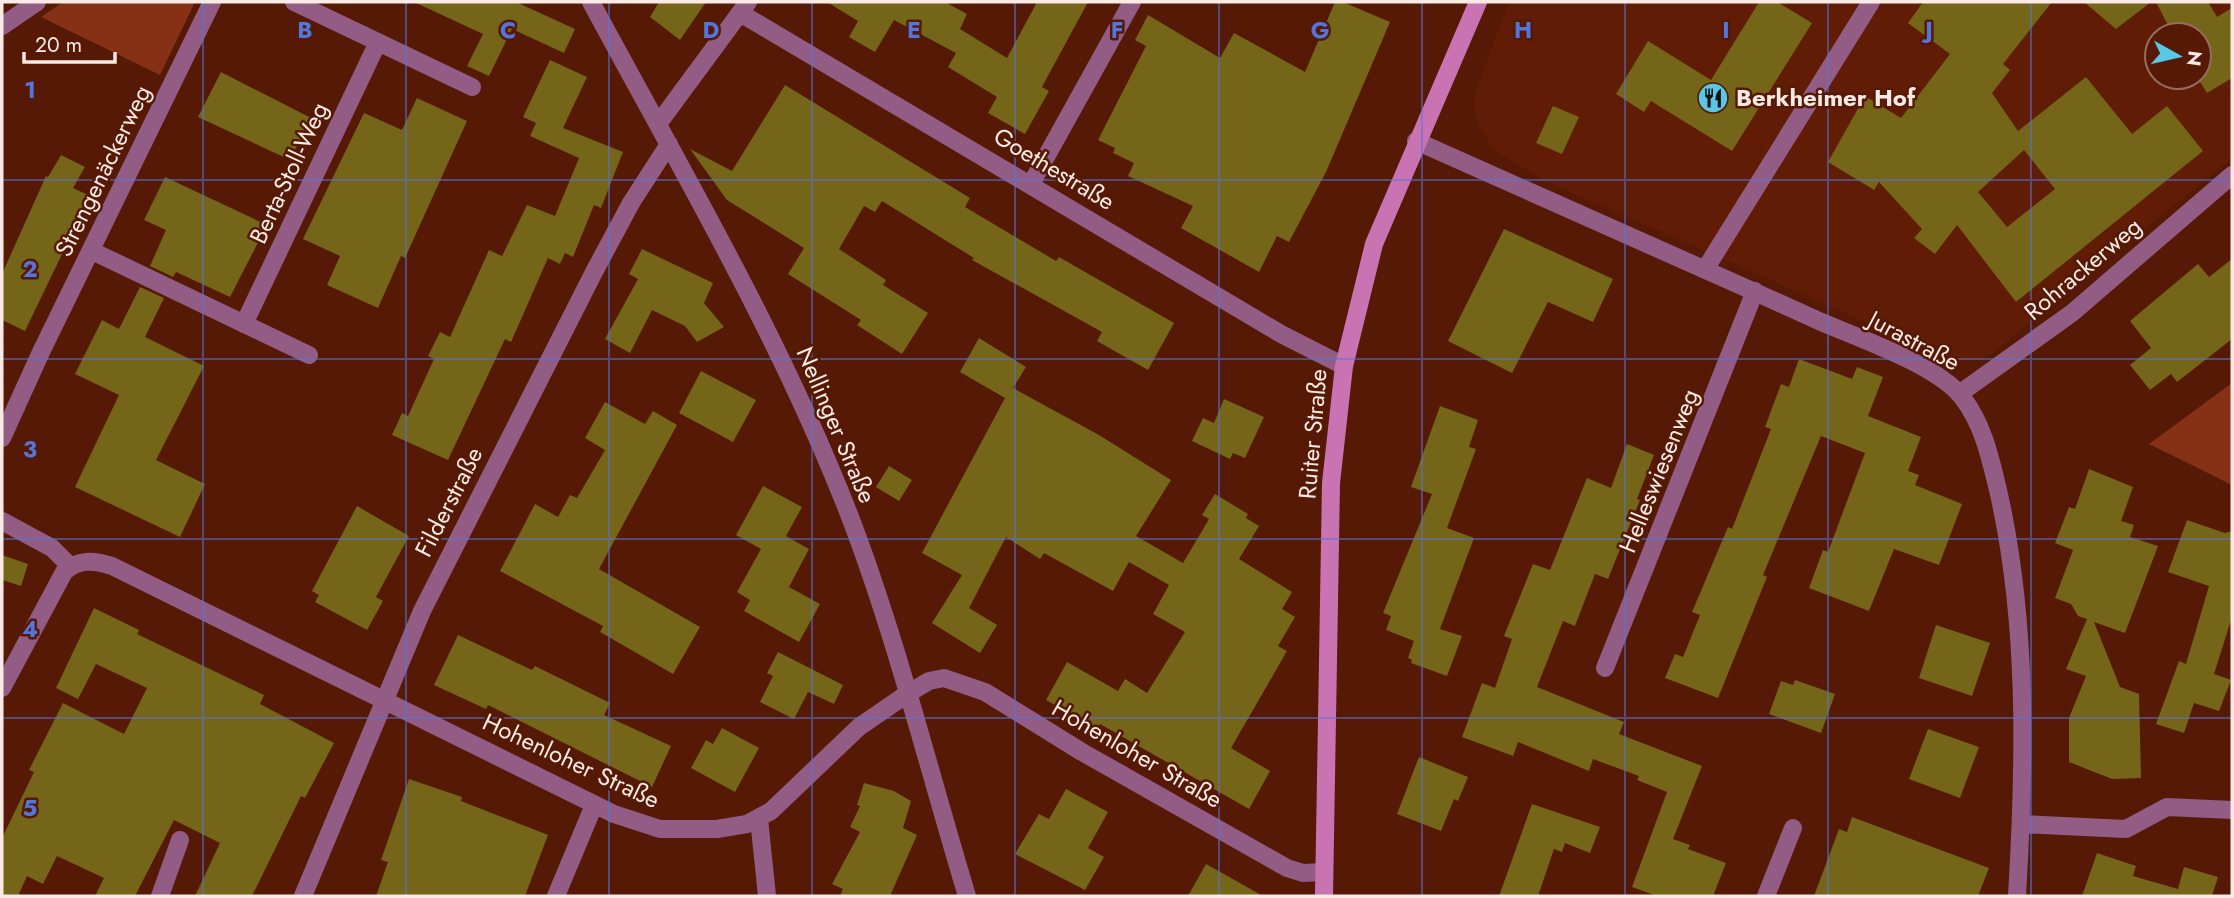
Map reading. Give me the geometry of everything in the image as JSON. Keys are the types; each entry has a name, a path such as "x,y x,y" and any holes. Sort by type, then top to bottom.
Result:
{"street":[{"path":"2,26 37,2"},
{"name":"Strengenäckerweg","path":"2,439 41,352 212,2"},
{"path":"294,2 472,87"},
{"name":"Nellinger Straße","path":"591,2 760,315 803,405 852,522 883,608 967,896"},
{"path":"1031,184 1132,2"},
{"name":"Ruiter Straße","path":"1324,896 1331,483 1344,366 1374,244 1478,2"},
{"path":"1706,268 1871,2"},
{"path":"658,124 744,8"},
{"name":"Goethestraße","path":"744,8 1281,334 1344,366"},
{"name":"Berta-Stoll-Weg","path":"244,324 378,42"},
{"name":"Jurastraße","path":"1416,141 1706,268 1923,368 1959,394 1970,409 1989,452 2011,567 2022,723 2017,896"},
{"name":"Filderstraße","path":"303,896 422,611 525,404 631,202 669,144"},
{"name":"Rohrackerweg","path":"1959,394 2073,313 2232,175"},
{"path":"92,251 309,355"},
{"name":"Helleswiesenweg","path":"1605,668 1755,291"},
{"path":"2,522 52,548 70,566 59,580 2,688"},
{"name":"Hohenloher Straße","path":"70,566 86,561 112,566 594,805 634,822 660,829 732,827 759,819 839,743 907,694 937,679 952,679 974,687 1287,868 1303,873 1324,872"},
{"path":"556,896 594,805"},
{"path":"2021,824 2126,829 2167,807 2232,810"},
{"path":"759,819 767,896"},
{"path":"1766,896 1793,828"},
{"path":"160,896 180,840"}],"shaded area":[{"path":"63,2 195,2 160,75 41,17"},
{"path":"1509,2 2232,2 2232,158 1993,353 1979,360 1961,361 1943,356 1543,180 1494,150 1478,124 1474,108 1475,92"},
{"path":"2232,383 2232,485 2149,444"}],"building":[{"path":"414,2 516,2 575,29 564,53 512,29 489,76 467,66 483,34"},
{"path":"659,2 706,2 680,40 650,17"},
{"path":"827,2 945,2 967,14 960,29 1007,58 1037,2 1088,2 1042,87 1049,91 1025,134 988,113 997,97 948,67 956,53 894,20 875,52 849,37 858,21"},
{"path":"1335,2 1343,2 1390,22 1326,172 1289,242 1277,236 1259,272 1181,228 1193,206 1128,176 1134,163 1113,153 1115,148 1098,140 1146,46 1135,40 1148,15 1220,58 1234,33 1305,72"},
{"path":"1759,2 1777,2 1812,23 1732,151 1651,101 1644,112 1616,94 1648,41 1711,80"},
{"path":"1923,2 2052,2 2003,64 2010,70 1992,93 2018,131 2086,77 2132,134 2167,106 2203,151 2016,302 1957,225 1935,254 1914,238 1922,229 1879,182 1874,190 1828,162 1865,96 1901,118 1950,54 1908,23","holes":["2024,150 2055,189 2007,227 1978,192"]},
{"path":"2084,2 2151,2 2116,29"},
{"path":"2156,2 2208,2 2217,17 2232,8 2232,78 2213,89 2213,21 2166,21"},
{"path":"550,60 587,77 563,128 623,152 601,208 594,205 573,257 565,253 560,264 548,258 511,342 505,339 448,460 392,435 402,413 408,416 434,359 428,356 440,332 450,337 489,250 502,256 527,205 555,216 579,158 530,136 536,123 523,117"},
{"path":"221,72 311,118 290,160 198,117"},
{"path":"785,85 970,198 965,207 1056,261 1059,257 1174,323 1148,370 1097,341 1102,332 972,260 974,258 882,201 875,212 864,206 839,249 886,280 883,285 928,313 902,354 857,325 861,320 788,274 804,248 727,200 690,149 732,171"},
{"path":"417,98 467,121 405,258 401,256 378,308 327,285 340,256 303,239 364,113 402,130"},
{"path":"1553,106 1579,117 1562,154 1536,143"},
{"path":"61,155 85,167 73,188 90,196 25,331 2,320 2,274 46,176 48,177"},
{"path":"165,177 267,225 230,297 176,272 173,277 150,266 166,230 144,220"},
{"path":"1504,229 1613,279 1593,322 1548,302 1512,373 1448,341"},
{"path":"642,249 713,283 704,303 724,327 697,342 685,326 652,310 630,353 605,339 638,279 629,274"},
{"path":"2232,259 2232,339 2177,382 2171,374 2150,390 2130,365 2151,348 2130,321 2198,264 2209,277"},
{"path":"140,287 164,298 145,337 204,366 156,460 205,484 180,537 75,487 119,395 75,374 102,320 119,329"},
{"path":"979,338 1026,367 1013,388 1099,435 1171,480 1136,536 1183,563 1209,519 1202,515 1215,494 1248,514 1246,518 1259,526 1239,559 1292,592 1282,609 1295,617 1278,646 1287,651 1231,748 1270,771 1249,809 1100,724 1097,728 1046,700 1067,662 1118,691 1125,679 1147,693 1185,632 1153,614 1169,585 1129,562 1113,591 1044,553 1040,559 1006,537 969,608 997,625 980,653 932,623 962,575 922,553 1005,398 960,372"},
{"path":"1799,359 1852,379 1857,367 1883,377 1868,416 1921,437 1908,471 1919,475 1915,485 1962,504 1939,565 1894,549 1869,611 1809,588 1823,550 1828,552 1865,453 1821,436 1763,575 1767,577 1718,698 1665,678 1675,654 1683,657 1700,615 1692,612 1728,527 1732,529 1771,429 1765,427 1781,384 1789,387"},
{"path":"701,371 756,400 733,442 679,413"},
{"path":"1224,399 1264,417 1245,458 1233,453 1230,459 1192,441 1203,418 1214,423"},
{"path":"605,402 645,424 653,411 677,425 599,569 700,627 673,674 600,632 603,626 500,571 535,504 558,517 570,495 577,498 605,450 585,438"},
{"path":"1440,406 1478,420 1469,447 1476,449 1447,528 1474,538 1440,629 1462,636 1447,676 1411,663 1412,660 1408,658 1414,641 1386,630 1391,616 1383,613 1432,494 1411,487"},
{"path":"1627,444 1654,455 1637,499 1640,500 1608,579 1595,574 1575,626 1563,621 1537,687 1624,722 1619,734 1702,766 1673,839 1690,845 1688,849 1726,863 1713,896 1657,896 1632,887 1667,792 1637,780 1639,776 1593,759 1589,771 1518,742 1513,756 1462,737 1482,683 1495,688 1512,639 1504,636 1533,564 1550,570 1587,478 1611,488"},
{"path":"889,466 912,480 899,501 876,487"},
{"path":"2089,469 2133,487 2121,521 2134,525 2130,537 2158,546 2125,633 2094,622 2120,687 2139,694 2141,778 2112,779 2069,762 2069,718 2086,676 2066,669 2087,619 2078,616 2071,604 2055,598 2073,550 2055,543 2069,507 2075,509"},
{"path":"763,486 802,507 786,536 809,549 789,587 820,604 799,642 744,611 750,600 737,592 761,549 736,535"},
{"path":"357,506 409,536 376,597 383,601 367,630 315,602 319,595 312,591"},
{"path":"2187,520 2225,533 2232,531 2232,617 2214,674 2231,680 2219,711 2194,703 2184,733 2156,724 2179,661 2186,664 2209,586 2168,572"},
{"path":"2,555 28,564 21,586 2,580"},
{"path":"94,608 139,630 137,634 264,695 260,704 334,743 305,798 301,796 252,896 195,896 220,843 174,820 135,896 95,896 104,878 57,856 43,884 27,876 18,896 2,896 2,838 34,772 29,770 63,703 124,734 147,688 96,664 78,699 56,688"},
{"path":"1936,625 1990,643 1972,696 1919,678"},
{"path":"458,635 532,670 535,666 610,703 604,715 671,746 652,787 488,705 486,709 434,685"},
{"path":"778,652 843,685 834,704 808,692 794,719 760,702 773,676 767,673"},
{"path":"1795,680 1835,694 1821,733 1769,714 1781,681 1793,685"},
{"path":"722,728 759,748 735,792 691,768 706,740 713,744"},
{"path":"1928,729 1979,747 1960,798 1909,779"},
{"path":"1419,757 1468,777 1458,801 1454,799 1441,831 1397,814"},
{"path":"409,779 462,797 461,801 548,835 525,896 376,896 388,862 381,860"},
{"path":"864,783 894,791 911,801 903,828 917,835 890,896 840,896 843,889 832,884 860,832 850,827 860,806 857,805"},
{"path":"1066,789 1108,812 1088,848 1104,857 1085,890 1015,854 1039,814 1049,819"},
{"path":"1532,804 1600,827 1590,853 1565,843 1562,852 1554,849 1538,896 1499,896"},
{"path":"1852,817 1989,868 1978,896 1814,896 1839,829 1847,832"},
{"path":"2097,853 2136,866 2133,876 2178,889 2184,867 2218,877 2212,896 2082,896"},
{"path":"1206,864 1263,896 1188,896"}],"place":[{"name":"Berkheimer Hof","path":"1713,98"}]}
